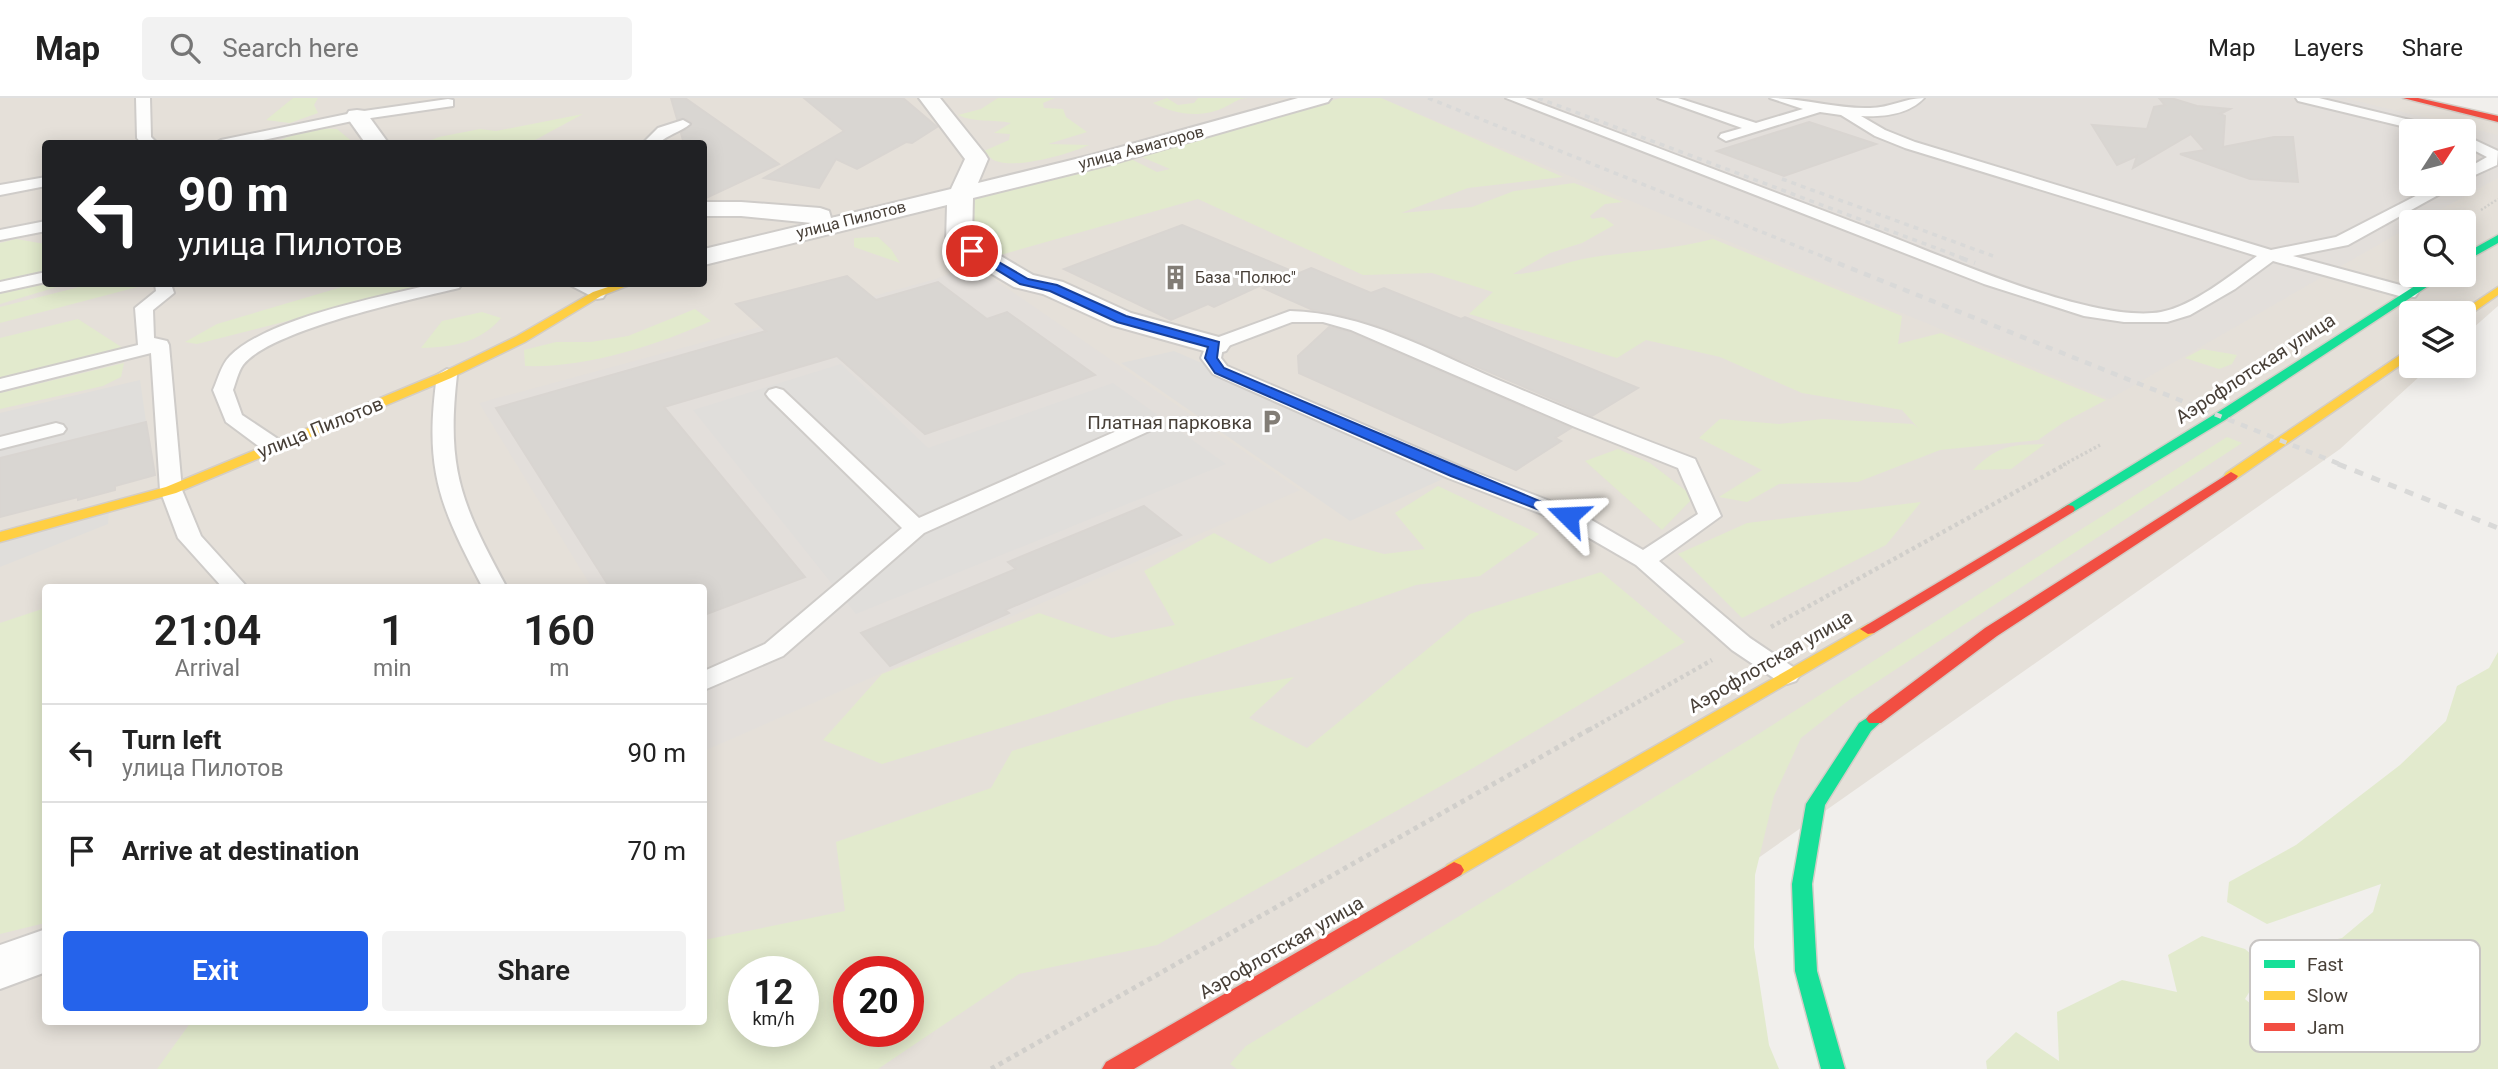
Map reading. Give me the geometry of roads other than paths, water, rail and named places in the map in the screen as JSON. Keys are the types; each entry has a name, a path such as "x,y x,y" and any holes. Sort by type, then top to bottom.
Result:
{"main road":[{"path":"2407,98 2498,119"},
{"path":"2476,252 2498,238"},
{"name":"Аэрофлотская улица","path":"1114,1069 1787,676 2220,416 2419,287"},
{"name":"улица Пилотов","path":"0,537 171,491 447,375 521,339 600,289"},
{"path":"2476,306 2498,290"},
{"path":"1833,1069 1806,971 1802,884 1816,804 1865,727 1991,632 2272,450 2399,360"}],"street":[{"path":"929,98 977,159 959,193 956,216 959,243 1024,281 1053,288 1121,319 1215,345"},
{"name":"улица Авиаторов","path":"959,193 1099,160 1321,98"},
{"path":"361,107 376,140"},
{"name":"улица Пилотов","path":"707,256 959,193"},
{"path":"707,209 741,209 851,219"},
{"path":"0,967 42,951"}],"lane":[{"path":"143,98 144,138 146,140"},
{"path":"1513,98 1990,281 2084,311 2124,317 2161,318 2184,311 2229,285 2270,255 2342,241 2427,196"},
{"path":"1665,98 1757,128"},
{"path":"1777,98 1817,109 1846,113 1888,110 1911,105 1917,98"},
{"path":"2303,98 2399,121"},
{"path":"236,140 361,107 448,103"},
{"path":"1726,137 1817,109"},
{"path":"1846,113 1880,133 1910,145 2270,255 2409,293"},
{"path":"653,140 663,131 683,124"},
{"path":"2476,145 2495,155 2492,162 2476,170"},
{"path":"0,190 42,182"},
{"path":"0,235 42,227"},
{"path":"0,287 42,278"},
{"path":"160,345 145,342 144,308 165,293 164,287"},
{"path":"273,446 233,418 223,390 237,361 270,338 337,315 442,287"},
{"path":"1644,560 1710,516 1688,464 1582,423 1357,326 1323,317 1290,316 1215,345 1211,358 1220,370 1456,473 1568,516 1644,560 1741,644 1787,676"},
{"path":"0,385 160,345"},
{"path":"160,345 171,491 190,538 232,584"},
{"path":"447,375 442,410 445,472 466,533 493,584"},
{"path":"776,394 916,528"},
{"path":"707,680 774,650 916,528 1151,423"},
{"path":"0,443 56,429"}],"railway":[{"path":"1428,98 1829,259"},
{"path":"1538,98 1965,259"},
{"path":"1782,179 1993,256"},
{"path":"1825,258 2342,465"},
{"path":"1961,258 1975,263"},
{"path":"2338,464 2498,528"}],"place":[{"name":"База \"Полюс\"","path":"1175,277"},
{"name":"Платная парковка","path":"1272,422"}]}
